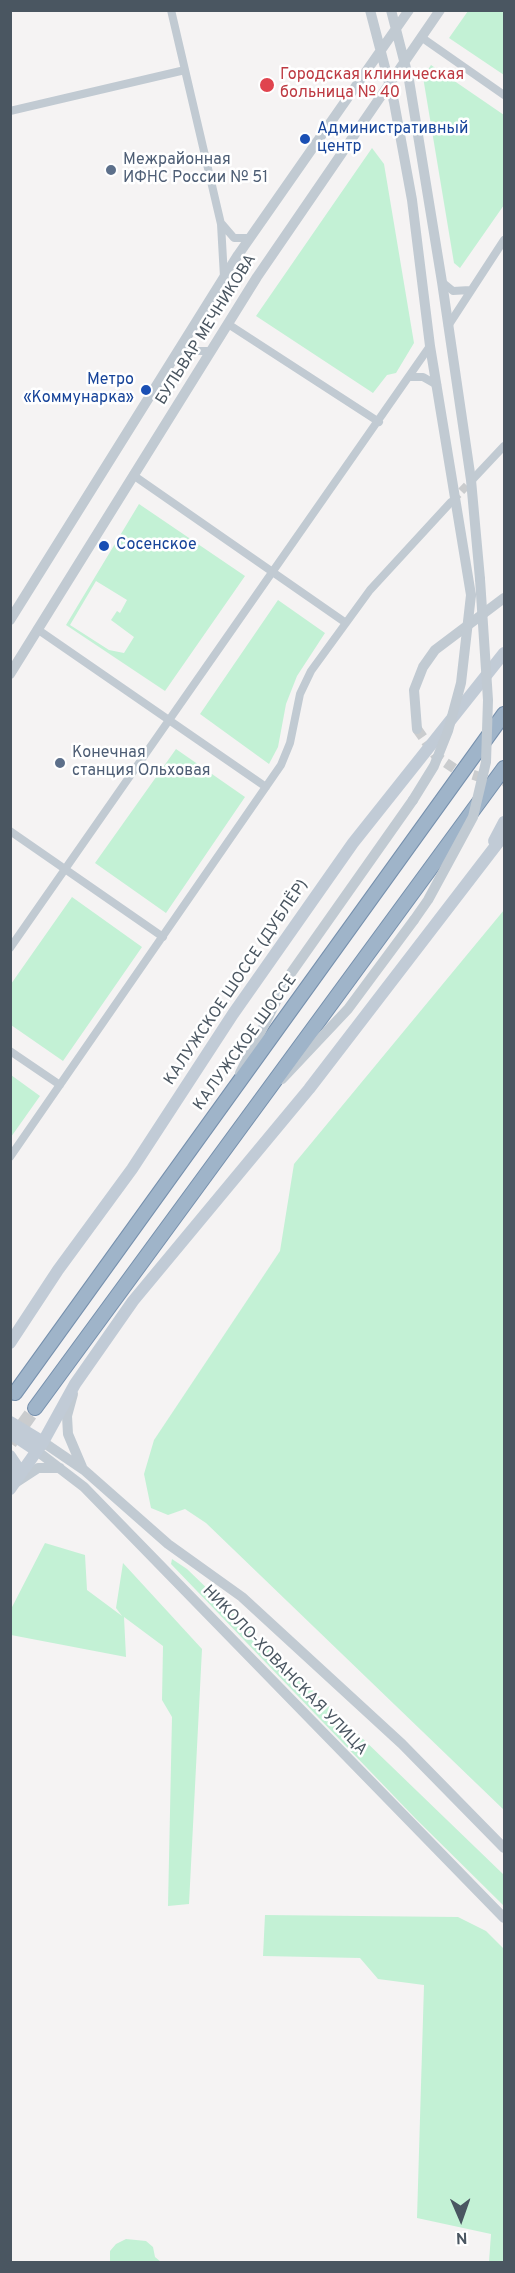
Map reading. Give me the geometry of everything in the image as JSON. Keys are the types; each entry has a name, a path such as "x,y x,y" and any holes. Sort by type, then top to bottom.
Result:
{"highway":[{"name":"КАЛУЖСКОЕ ШОССЕ","path":"15,1392 504,714"},
{"path":"35,1408 504,768"}],"main road":[{"name":"КАЛУЖСКОЕ ШОССЕ (ДУБЛЁР)","path":"10,1343 58,1270 132,1169 233,1014 354,843 504,653"},
{"path":"484,860 504,822"},
{"path":"12,1486 40,1446 75,1384 133,1301 309,1089 504,835"},
{"path":"10,1422 40,1446"},
{"path":"10,1433 40,1446"},
{"path":"10,1456 18,1468 12,1486"}],"street":[{"path":"171,10 221,224 224,278"},
{"path":"226,1100 289,976 413,800 434,766 448,732 461,683 471,595 430,346 412,200 389,85 370,10"},
{"path":"251,1112 348,1009 428,900 473,817 486,762 488,700 471,480 442,282 404,61 391,10"},
{"name":"БУЛЬВАР МЕЧНИКОВА","path":"10,620 250,238 409,10"},
{"name":"БУЛЬВАР МЕЧНИКОВА","path":"10,674 228,324 440,10"},
{"path":"421,37 504,95"},
{"path":"10,111 185,70"},
{"path":"221,224 234,238 250,238"},
{"path":"448,326 504,240"},
{"path":"442,282 453,291 470,290"},
{"path":"228,324 378,422"},
{"path":"187,337 189,345 195,351 211,351"},
{"path":"10,948 430,346"},
{"path":"410,377 423,377 437,385"},
{"path":"473,479 504,446"},
{"path":"133,475 346,623"},
{"path":"10,1157 266,787 287,752 303,686 346,623 388,568 451,502"},
{"path":"417,729 414,690 423,667 435,650 504,598"},
{"path":"37,629 266,787"},
{"path":"10,831 163,938"},
{"path":"10,1051 60,1085"},
{"path":"75,1384 67,1416 68,1434 84,1470"},
{"name":"НИКОЛО-ХОВАНСКАЯ УЛИЦА","path":"40,1446 84,1487 504,1918"},
{"name":"НИКОЛО-ХОВАНСКАЯ УЛИЦА","path":"40,1446 84,1470 145,1526 242,1597 402,1744 504,1848"},
{"path":"12,1486 38,1468 62,1468"}],"green space":[{"path":"468,11 504,11 504,75 449,38"},
{"path":"431,65 504,115 504,205 460,268 454,263 423,77"},
{"path":"372,148 384,164 414,343 396,373 387,375 373,393 256,316"},
{"path":"139,504 245,576 165,691 66,625","holes":["96,581 127,600 120,613 117,611 111,620 134,637 124,653 109,650 70,625"]},
{"path":"278,600 325,633 297,676 286,704 278,747 269,764 200,714"},
{"path":"176,749 245,797 166,913 95,863"},
{"path":"72,897 142,947 63,1061 11,1025 11,984"},
{"path":"504,910 504,1810 206,1523 185,1509 168,1515 151,1508 144,1474 154,1440 280,1251 294,1164"},
{"path":"11,1075 40,1096 11,1137"},
{"path":"45,1543 85,1555 87,1590 122,1616 116,1608 123,1563 202,1649 189,1904 168,1906 172,1717 162,1700 163,1646 124,1617 126,1657 11,1635 11,1609"},
{"path":"172,1559 187,1569 504,1875 504,1906 416,1819 171,1564"},
{"path":"265,1915 458,1917 486,1931 504,1949 504,2262 489,2262 491,2234 417,2218 424,1985 378,1979 360,1958 263,1956"},
{"path":"126,2239 146,2241 153,2247 155,2257 161,2262 110,2262 110,2251 116,2244"}],"tunnel":[{"path":"453,500 473,479"},
{"path":"417,729 436,756 455,769 495,782 504,781"},
{"path":"10,1443 35,1408"}],"place":[{"name":"Городская клиническая больница № 40","path":"267,85"},
{"name":"Административный центр","path":"305,139"},
{"name":"Межрайонная ИФНС России № 51","path":"111,170"},
{"name":"Метро «Коммунарка»","path":"146,390"},
{"name":"Сосенское","path":"104,546"},
{"name":"Конечная станция Ольховая","path":"60,763"}]}
